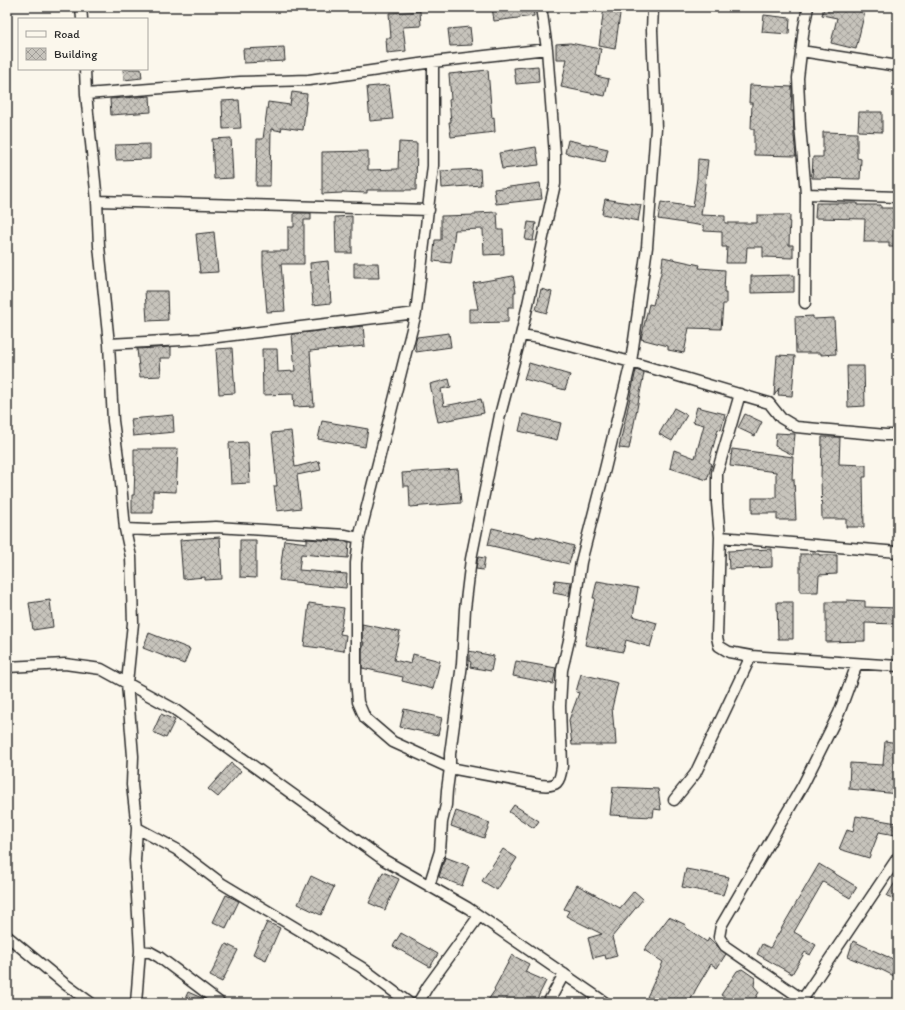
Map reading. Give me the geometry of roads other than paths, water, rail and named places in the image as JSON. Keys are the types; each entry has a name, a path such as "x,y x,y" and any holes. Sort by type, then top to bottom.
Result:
{"street":[{"path":"80,7 82,18"},
{"path":"429,886 440,850 450,768 450,754 462,664 465,609 471,559 500,415 521,335 555,184 555,155 547,49 540,7"},
{"path":"433,62 434,145 416,314 359,538 356,563 356,680 358,702 365,718 394,742 450,768 551,786 558,783 562,766 560,706 562,670 570,636 581,562 630,362 647,247 656,128 652,30 653,7"},
{"path":"804,303 806,194 800,126 798,78 808,7"},
{"path":"86,94 240,82 309,80 433,62 547,49"},
{"path":"801,52 898,66"},
{"path":"85,70 86,94 97,201 99,246 109,344 113,421 120,472 124,529 131,558 133,623 127,683 133,756 132,786 137,828 135,860 140,951 136,1003"},
{"path":"806,194 898,197"},
{"path":"97,201 428,210"},
{"path":"109,344 201,339 416,314"},
{"path":"521,335 540,338 630,362 769,403 781,418 796,427 898,435"},
{"path":"740,394 717,473 717,503 720,537 717,637 719,646 729,652 751,656 898,666"},
{"path":"124,529 148,530 216,528 346,535 359,538"},
{"path":"720,537 898,552"},
{"path":"674,800 695,774 751,656"},
{"path":"7,667 65,664 101,669 174,709 384,860 479,916 606,1003"},
{"path":"857,664 839,713 803,785 721,926 719,937 725,946 801,1001 898,857"},
{"path":"137,828 176,849 221,883 361,967 409,1003"},
{"path":"418,1003 428,986 479,916"},
{"path":"7,936 64,984 91,1003"},
{"path":"140,951 150,952 220,1003"},
{"path":"548,1003 564,974"}]}
